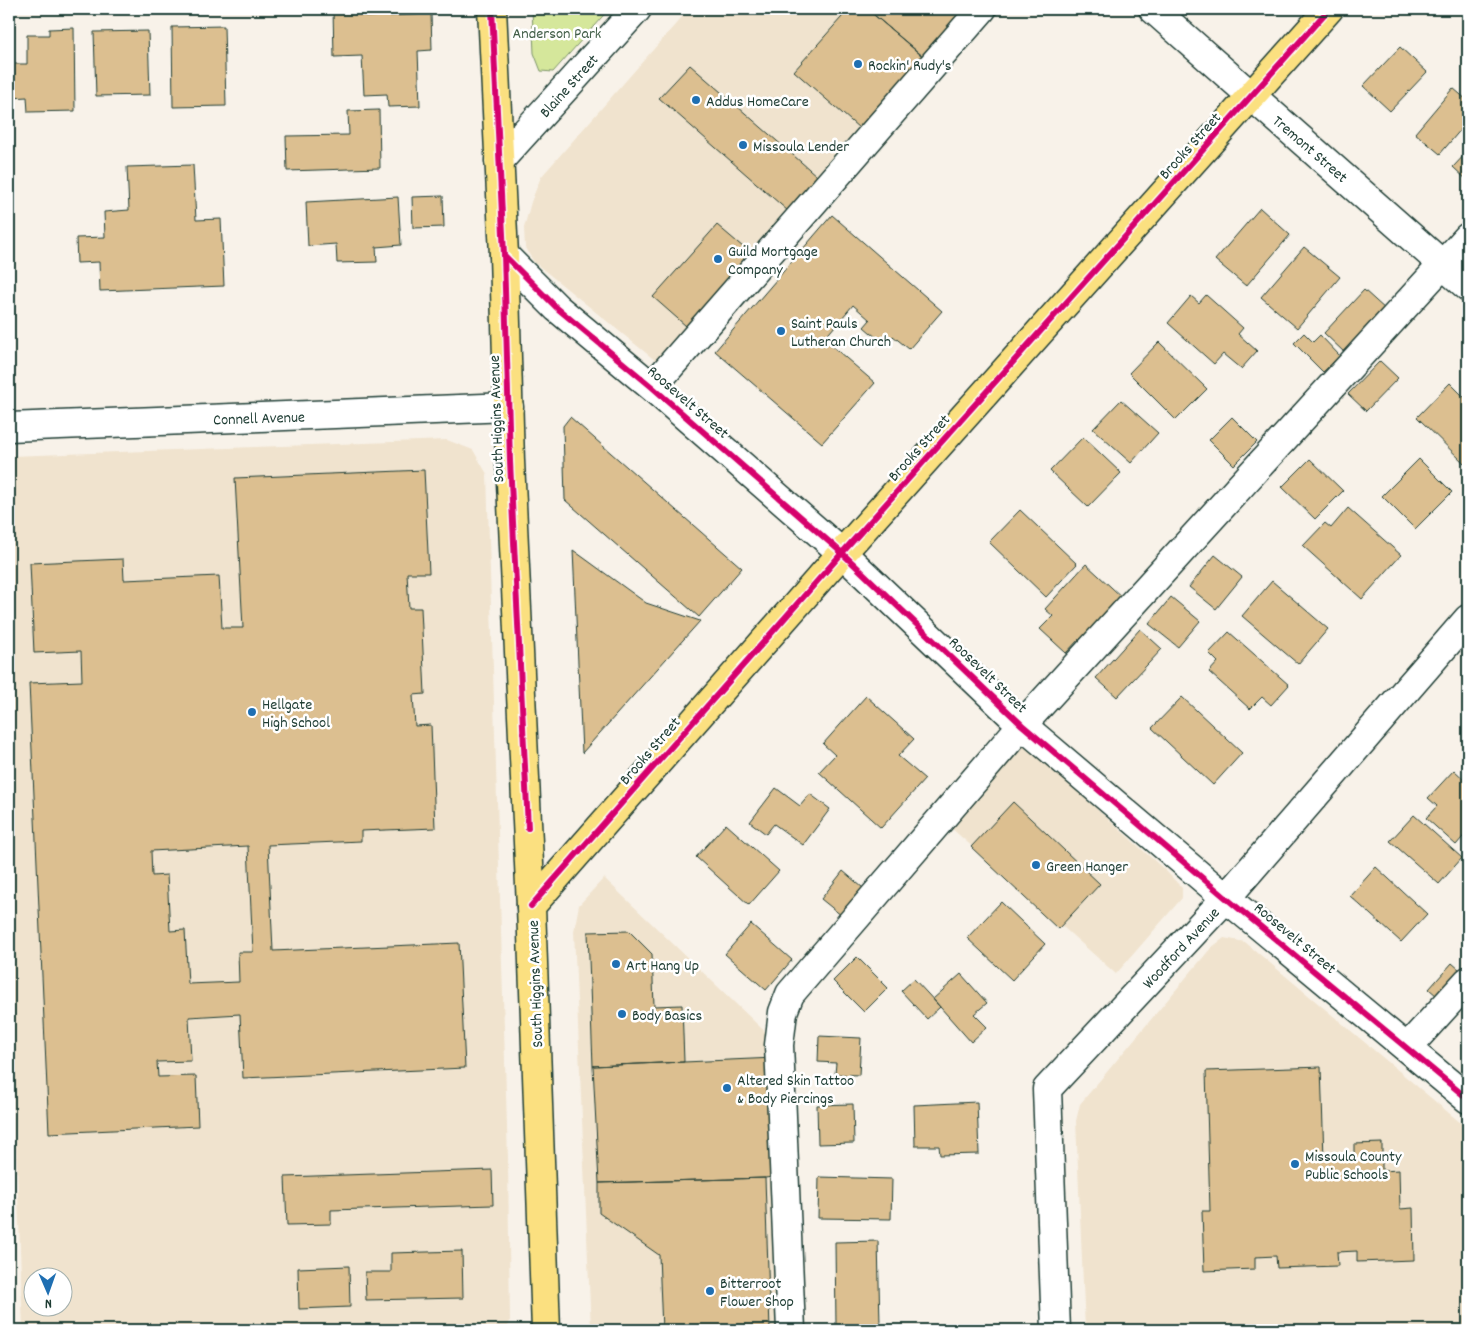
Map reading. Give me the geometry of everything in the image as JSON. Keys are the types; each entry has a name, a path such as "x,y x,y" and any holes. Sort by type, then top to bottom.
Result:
{"main road":[{"name":"South Higgins Avenue","path":"492,9 504,255 510,461 532,906 546,1330"},
{"name":"Brooks Street","path":"532,906 842,553 1329,9"}],"street":[{"name":"Blaine Street","path":"499,161 637,9"},
{"path":"652,387 982,9"},
{"name":"Tremont Street","path":"1153,9 1468,287"},
{"path":"791,1330 780,1045 783,1012 790,994 1022,725 1468,237"},
{"name":"Roosevelt Street","path":"504,255 557,308 652,387 842,553 1022,725 1468,1099"},
{"name":"Connell Avenue","path":"9,427 509,407"},
{"name":"Woodford Avenue","path":"1056,1330 1047,1090 1226,898 1468,619"},
{"path":"1407,1048 1468,981"}],"shaded area":[{"path":"689,9 983,9 667,370 534,262 525,248 524,228 531,202 541,177"},
{"name":"Hellgate High School","path":"447,440 473,450 487,474 508,1159 510,1321 507,1330 23,1330 22,1316 72,1316 72,1266 22,1266 22,1303 9,950 9,459 11,456"},
{"path":"1014,735 1166,871 1182,888 1182,898 1116,974 941,819"},
{"path":"604,878 779,1045 791,1330 591,1330 574,931 579,905"},
{"path":"1224,938 1245,942 1468,1129 1468,1330 1085,1330 1076,1121 1080,1104 1211,948"}],"green space":[{"name":"Anderson Park","path":"532,9 609,9 553,72 541,71 534,53"}],"building":[{"path":"333,9 366,9 366,17 431,14 432,50 418,51 420,106 388,107 387,94 364,95 362,56 334,57"},
{"name":"Rockin' Rudy's","path":"849,9 867,9 922,56 859,128 794,71"},
{"path":"867,9 978,9 931,63"},
{"path":"224,26 226,106 173,107 172,27"},
{"path":"74,28 75,111 28,112 27,97 11,98 11,64 27,64 27,35 49,35 49,29"},
{"path":"148,31 150,95 96,96 94,32"},
{"path":"1400,47 1427,72 1390,111 1363,86"},
{"path":"690,65 817,176 788,211 659,98"},
{"path":"1453,88 1468,101 1468,121 1440,154 1415,133"},
{"path":"379,110 380,168 287,171 286,136 349,135 348,111"},
{"path":"1468,151 1468,181 1453,167"},
{"path":"193,165 196,220 221,219 224,286 100,291 99,262 77,263 76,238 105,237 104,212 129,210 127,167"},
{"path":"443,196 444,227 413,228 412,197"},
{"path":"398,197 401,245 376,247 377,262 337,263 336,244 308,246 306,202"},
{"path":"1260,208 1290,235 1246,286 1215,260"},
{"name":"Saint Pauls Lutheran Church","path":"832,215 942,311 909,349 893,336 885,345 864,327 870,320 853,305 824,339 875,383 822,443 715,351"},
{"path":"717,225 750,253 686,326 653,297"},
{"path":"1304,247 1340,277 1297,328 1261,297"},
{"path":"1364,290 1386,310 1345,353 1324,333"},
{"path":"1206,295 1243,328 1238,334 1257,351 1241,369 1223,354 1214,364 1168,323 1191,296 1199,303"},
{"path":"1304,333 1313,342 1320,335 1340,356 1323,372 1294,343"},
{"path":"1159,342 1207,389 1176,420 1129,373"},
{"path":"1380,361 1398,378 1366,411 1348,394"},
{"path":"1450,383 1468,401 1468,467 1417,417"},
{"path":"1121,400 1158,433 1131,463 1093,429"},
{"path":"570,417 742,568 699,617 565,500 563,426"},
{"path":"1232,417 1257,442 1234,465 1209,440"},
{"path":"1083,437 1121,473 1088,507 1050,471"},
{"path":"1310,459 1343,491 1315,519 1282,487"},
{"path":"1419,459 1452,492 1415,529 1382,496"},
{"path":"424,470 429,573 407,573 409,608 421,608 425,694 413,695 415,726 431,725 435,828 361,831 361,841 268,845 273,951 459,943 465,1068 243,1078 240,1014 189,1017 191,1061 157,1062 158,1077 196,1076 198,1126 49,1133 29,683 82,681 81,651 34,653 30,563 123,559 124,580 219,576 222,628 243,628 235,478","holes":["248,846 253,952 238,952 239,982 188,984 185,930 170,931 167,875 152,876 151,851"]},
{"path":"1348,508 1401,555 1362,599 1303,546 1325,523 1331,528"},
{"path":"1020,510 1077,564 1046,597 989,542"},
{"path":"573,550 646,603 700,621 582,753"},
{"path":"1215,555 1242,577 1216,609 1189,587"},
{"path":"1086,564 1124,599 1084,642 1080,638 1066,653 1040,629 1053,616 1045,609"},
{"path":"1272,581 1328,629 1298,664 1242,616"},
{"path":"1171,597 1200,621 1178,647 1149,624"},
{"path":"1140,629 1162,649 1117,697 1096,678"},
{"path":"1229,632 1289,685 1271,705 1262,697 1250,709 1209,672 1218,662 1209,653"},
{"path":"866,696 914,739 898,756 925,779 881,828 819,772 835,755 823,744"},
{"path":"1182,697 1242,753 1213,785 1152,728"},
{"path":"1454,770 1468,783 1468,831 1456,845 1426,818 1437,806 1428,798"},
{"path":"776,788 800,806 810,794 830,809 803,845 774,824 766,834 750,822"},
{"name":"Green Hanger","path":"1013,802 1100,884 1058,929 971,847"},
{"path":"1414,815 1462,858 1439,884 1390,841"},
{"path":"726,824 779,871 749,905 696,857"},
{"path":"1376,867 1427,914 1401,942 1350,896"},
{"path":"843,871 869,893 847,920 821,899"},
{"path":"1001,902 1045,944 1012,980 967,938"},
{"path":"751,924 792,960 766,990 725,954"},
{"path":"629,931 652,954 654,1006 682,1005 684,1062 593,1066 588,932"},
{"path":"857,957 888,988 864,1012 833,981"},
{"path":"1452,963 1468,977 1445,1003 1429,989"},
{"path":"961,974 987,1003 974,1014 987,1027 971,1042 933,999"},
{"path":"914,979 940,1007 927,1019 901,991"},
{"path":"819,1036 861,1038 859,1075 835,1074 836,1063 818,1062"},
{"path":"775,1058 780,1176 599,1183 593,1066"},
{"name":"Missoula County Public Schools","path":"1321,1067 1324,1159 1354,1158 1354,1144 1382,1143 1382,1171 1399,1170 1400,1209 1413,1208 1414,1260 1357,1262 1357,1251 1337,1252 1338,1266 1277,1268 1276,1256 1255,1257 1255,1269 1204,1271 1202,1211 1210,1211 1206,1071"},
{"path":"977,1102 979,1154 940,1155 939,1146 915,1146 914,1105"},
{"path":"853,1104 854,1143 818,1144 817,1105"},
{"path":"492,1170 493,1205 331,1210 331,1224 287,1225 285,1177"},
{"path":"819,1177 892,1179 891,1219 818,1218"},
{"path":"765,1178 770,1330 662,1330 659,1255 599,1213 599,1183"},
{"path":"878,1241 880,1324 836,1325 835,1242"},
{"path":"462,1251 463,1298 366,1300 365,1272 391,1272 391,1253"},
{"path":"349,1266 350,1307 299,1309 298,1268"}],"cycle path":[{"path":"492,9 504,255 510,461 528,828"},
{"path":"531,906 842,553 1329,9"},
{"path":"504,255 557,308 652,387 842,553 1022,725 1468,1099"}],"place":[{"name":"Rockin' Rudy's","path":"858,64"},
{"name":"Addus HomeCare","path":"696,100"},
{"name":"Missoula Lender","path":"743,145"},
{"name":"Guild Mortgage Company","path":"718,259"},
{"name":"Saint Pauls Lutheran Church","path":"781,331"},
{"name":"Hellgate High School","path":"252,712"},
{"name":"Green Hanger","path":"1036,865"},
{"name":"Art Hang Up","path":"616,964"},
{"name":"Body Basics","path":"622,1014"},
{"name":"Altered Skin Tattoo & Body Piercings","path":"727,1088"},
{"name":"Missoula County Public Schools","path":"1295,1164"},
{"name":"Bitterroot Flower Shop","path":"710,1291"}]}
